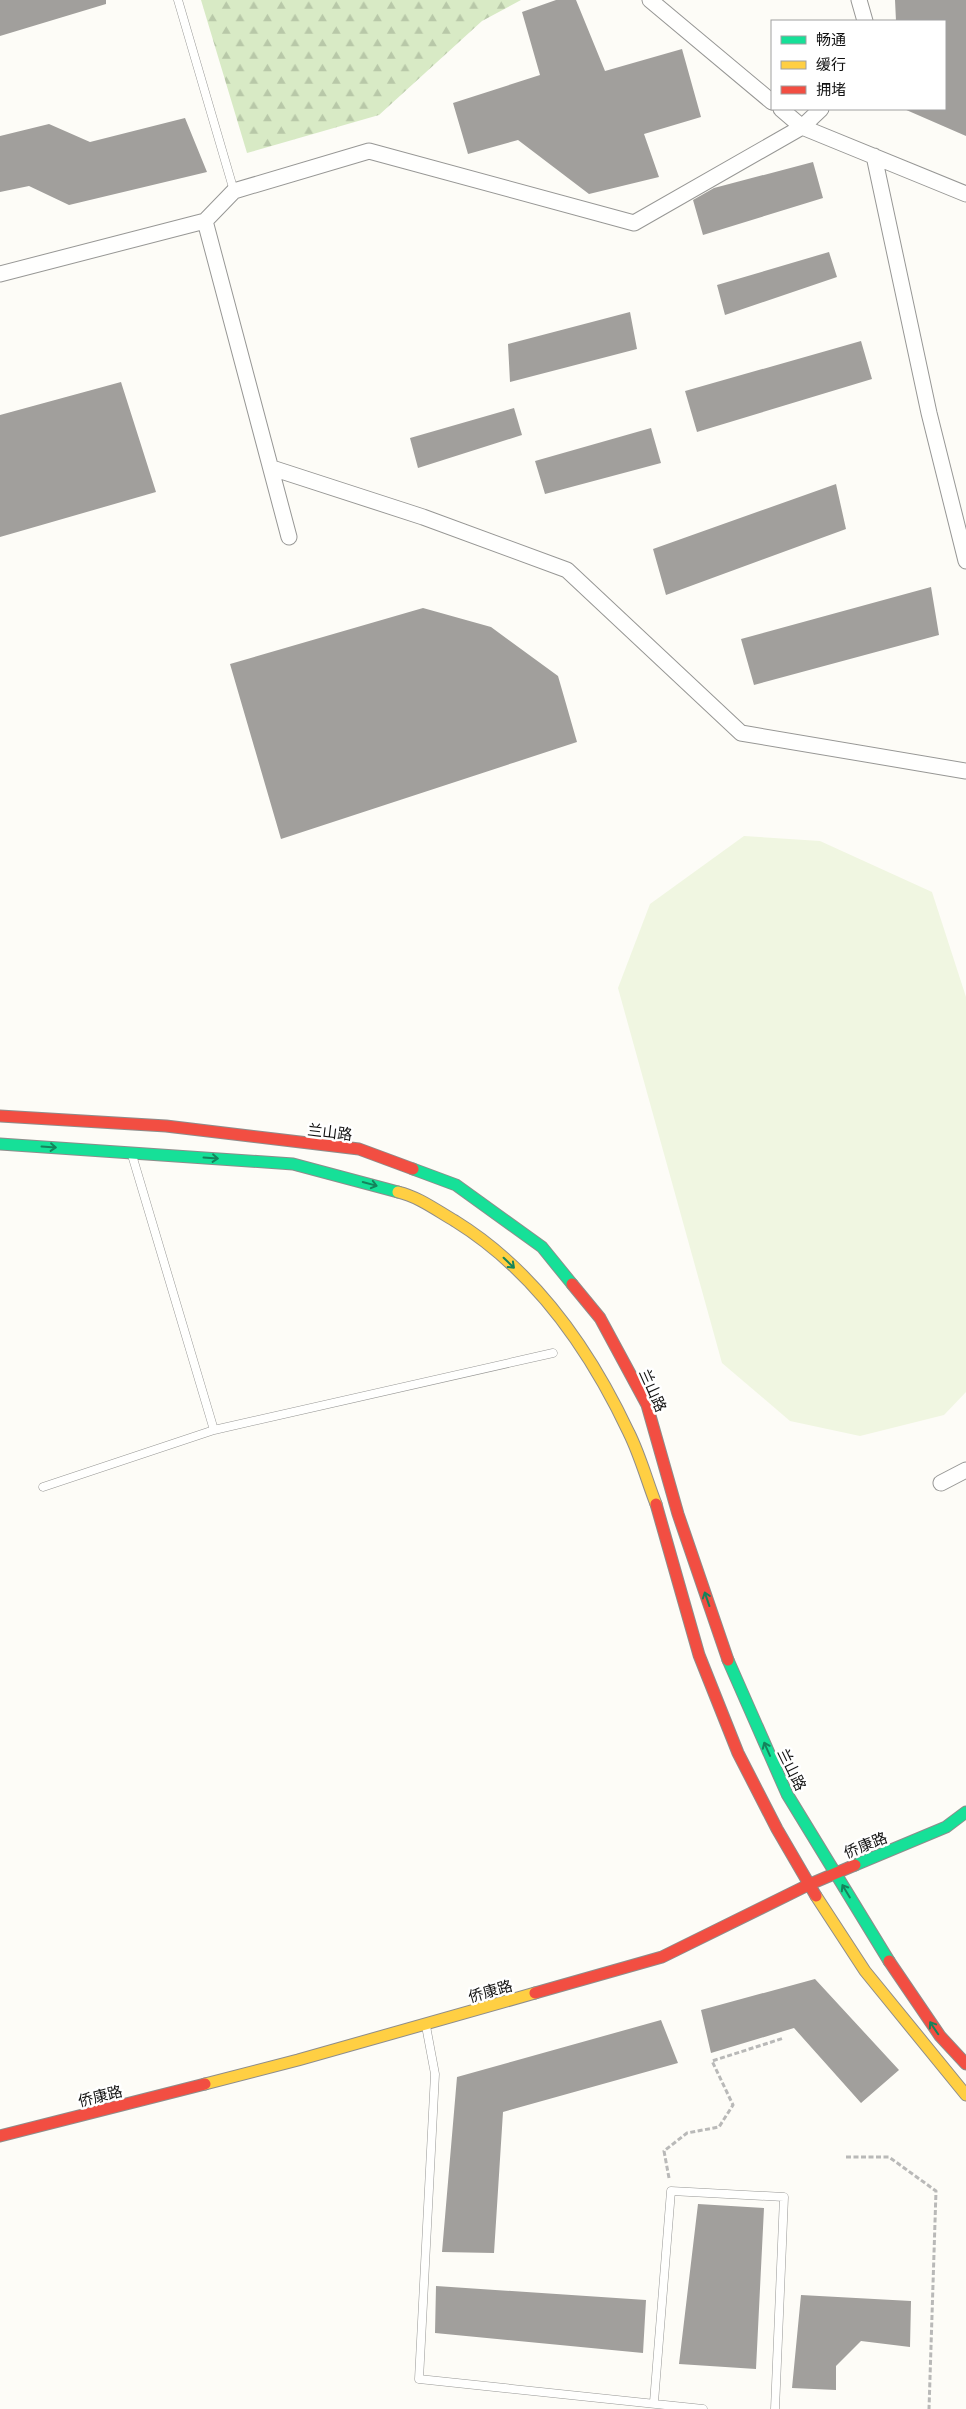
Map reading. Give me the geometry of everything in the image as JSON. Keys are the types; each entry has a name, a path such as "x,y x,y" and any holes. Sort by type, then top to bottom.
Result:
{"street":[{"path":"650,0 771,101"},
{"path":"859,0 864,20"},
{"path":"782,110 802,127 966,194"},
{"path":"0,274 205,221 234,191 369,150 634,223 802,127 820,110"},
{"path":"874,156 929,413 966,561"},
{"path":"205,221 289,537"},
{"path":"272,468 423,517 567,570 741,733 966,771"},
{"name":"兰山路","path":"0,1116 166,1126 359,1149 456,1185 542,1247 600,1318 647,1405 678,1514 731,1670 787,1794 873,1936 940,2036 966,2064"},
{"path":"0,1144 293,1164 414,1196 484,1239 543,1295 594,1367 630,1434 658,1511 699,1655 738,1753 808,1885 865,1971 966,2095"},
{"path":"941,1482 966,1470"},
{"name":"侨康路","path":"0,2136 298,2060 662,1957 808,1885 946,1827 966,1812"}],"lane":[{"path":"178,0 234,191"},
{"path":"132,1153 214,1430"},
{"path":"43,1487 214,1430 553,1353"},
{"path":"425,2024 435,2074 419,2379 654,2402 703,2409"},
{"path":"654,2402 671,2191 784,2197 775,2409"}],"path":[{"path":"671,2191 664,2151 687,2133 719,2127 733,2105 712,2061 784,2038"},
{"path":"846,2157 889,2157 936,2191 929,2409"}],"green space":[{"path":"201,0 521,0 482,21 379,115 247,153"},
{"path":"744,836 820,841 932,892 966,997 966,1392 944,1415 860,1436 790,1421 722,1363 618,988 650,904"}],"building":[{"path":"0,0 106,0 106,4 0,36"},
{"path":"556,0 576,0 605,71 682,49 701,117 644,134 659,177 589,194 518,140 468,154 453,103 540,75 522,12"},
{"path":"895,0 966,0 966,136 906,110 946,110 946,20 896,20"},
{"path":"185,118 207,172 69,205 29,186 0,192 0,136 49,124 90,142"},
{"path":"813,162 823,198 703,235 693,200 714,188"},
{"path":"829,252 837,277 725,315 717,285"},
{"path":"630,312 637,349 510,382 508,344"},
{"path":"861,341 872,379 697,432 685,391"},
{"path":"121,382 156,492 0,537 0,415"},
{"path":"514,408 522,435 418,468 410,438"},
{"path":"651,428 661,463 545,494 535,461"},
{"path":"836,484 846,529 666,595 653,549"},
{"path":"931,587 939,635 754,685 741,639"},
{"path":"423,608 491,627 558,676 577,742 281,839 230,664"},
{"path":"815,1979 899,2070 861,2103 794,2028 711,2053 701,2010"},
{"path":"661,2020 678,2063 503,2112 494,2253 442,2252 457,2077"},
{"path":"698,2204 764,2208 756,2369 679,2364"},
{"path":"436,2286 646,2300 643,2353 435,2333"},
{"path":"801,2295 911,2301 910,2347 861,2341 836,2366 836,2390 792,2388"}],"traffic: fast":[{"path":"0,1144 293,1164 398,1192"},
{"path":"413,1169 456,1185 542,1247 572,1284"},
{"path":"728,1660 787,1794 889,1961"},
{"path":"855,1865 946,1827 966,1812"}],"traffic: slow":[{"path":"398,1192 427,1204 484,1241 510,1263 557,1314 578,1342 614,1402 637,1450 656,1504"},
{"path":"816,1896 865,1971 966,2095"},
{"path":"205,2084 298,2060 535,1993"}],"traffic: jam":[{"path":"0,1116 166,1126 359,1149 413,1169"},
{"path":"572,1284 600,1318 647,1405 678,1514 728,1660"},
{"path":"656,1504 699,1655 738,1753 777,1829 816,1896"},
{"path":"535,1993 662,1957 808,1885 855,1865"},
{"path":"889,1961 940,2036 966,2064"},
{"path":"0,2136 205,2084"}]}
